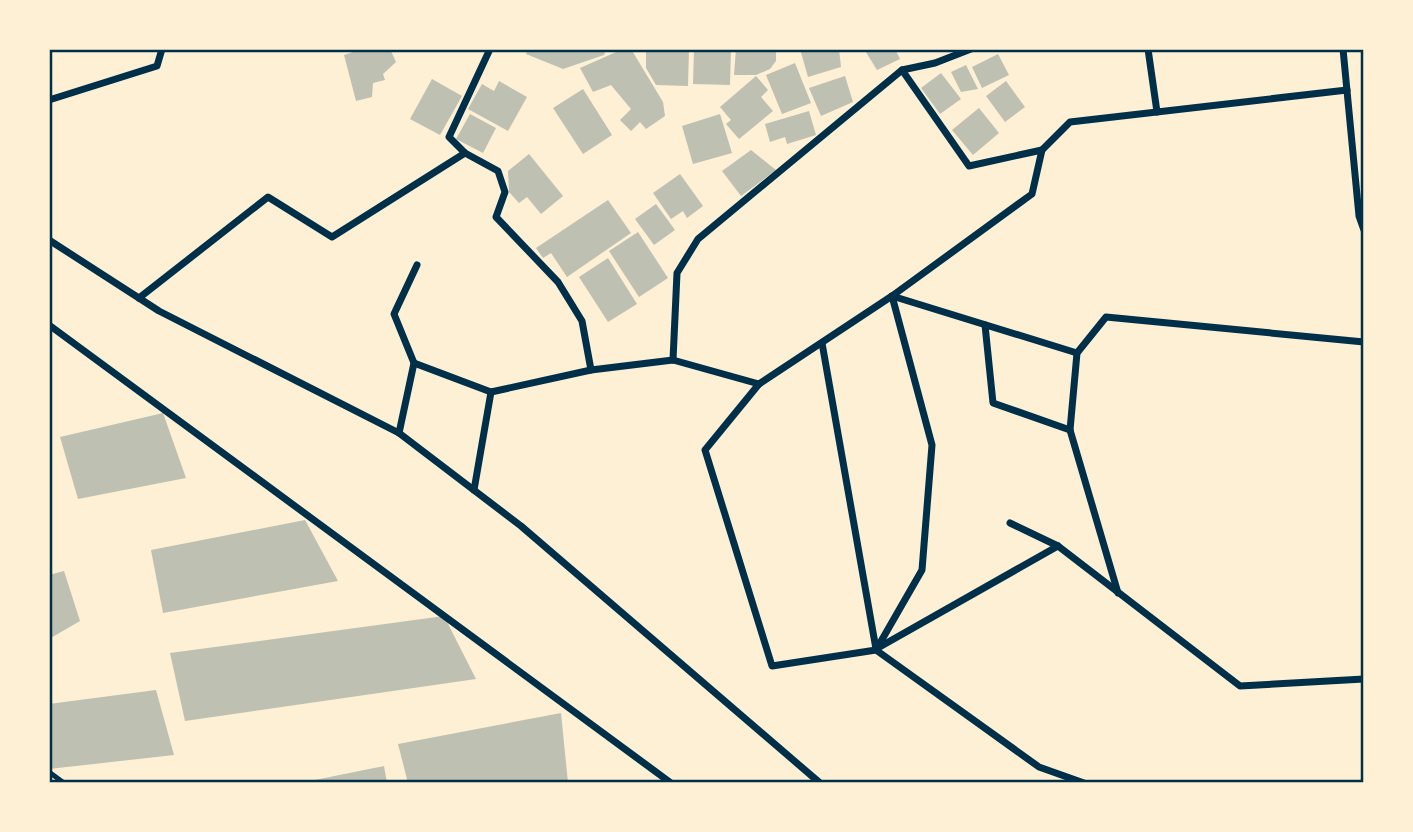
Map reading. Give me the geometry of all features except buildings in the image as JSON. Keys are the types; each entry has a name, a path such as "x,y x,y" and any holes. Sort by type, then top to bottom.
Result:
{"street":[{"path":"49,100 157,66 162,49"},
{"path":"490,49 449,137 465,153 498,171 505,192 496,217 564,292 582,321 591,370"},
{"path":"673,360 677,273 698,239 902,70 935,63 971,49"},
{"path":"1148,49 1157,112"},
{"path":"1343,49 1359,216 1364,230"},
{"path":"902,70 970,166 1042,150"},
{"path":"1058,546 876,650 772,666 705,450 760,384 892,296 1032,194 1042,150 1070,121 1347,90"},
{"path":"139,298 268,197 332,237 465,153"},
{"path":"49,240 159,312 399,433 521,526 820,783"},
{"path":"399,433 414,363 394,314 416,265"},
{"path":"892,296 1077,353"},
{"path":"876,650 922,570 932,445 892,296"},
{"path":"1118,593 1070,430 1077,353 1106,317 1364,342"},
{"path":"49,325 671,783"},
{"path":"985,325 993,403 1070,430"},
{"path":"822,343 876,650 1039,767 1084,783"},
{"path":"414,363 491,392 591,370 673,360 760,384"},
{"path":"474,490 491,392"},
{"path":"1010,523 1058,546 1240,687 1364,679"}],"lane":[{"path":"49,772 64,783"}]}
